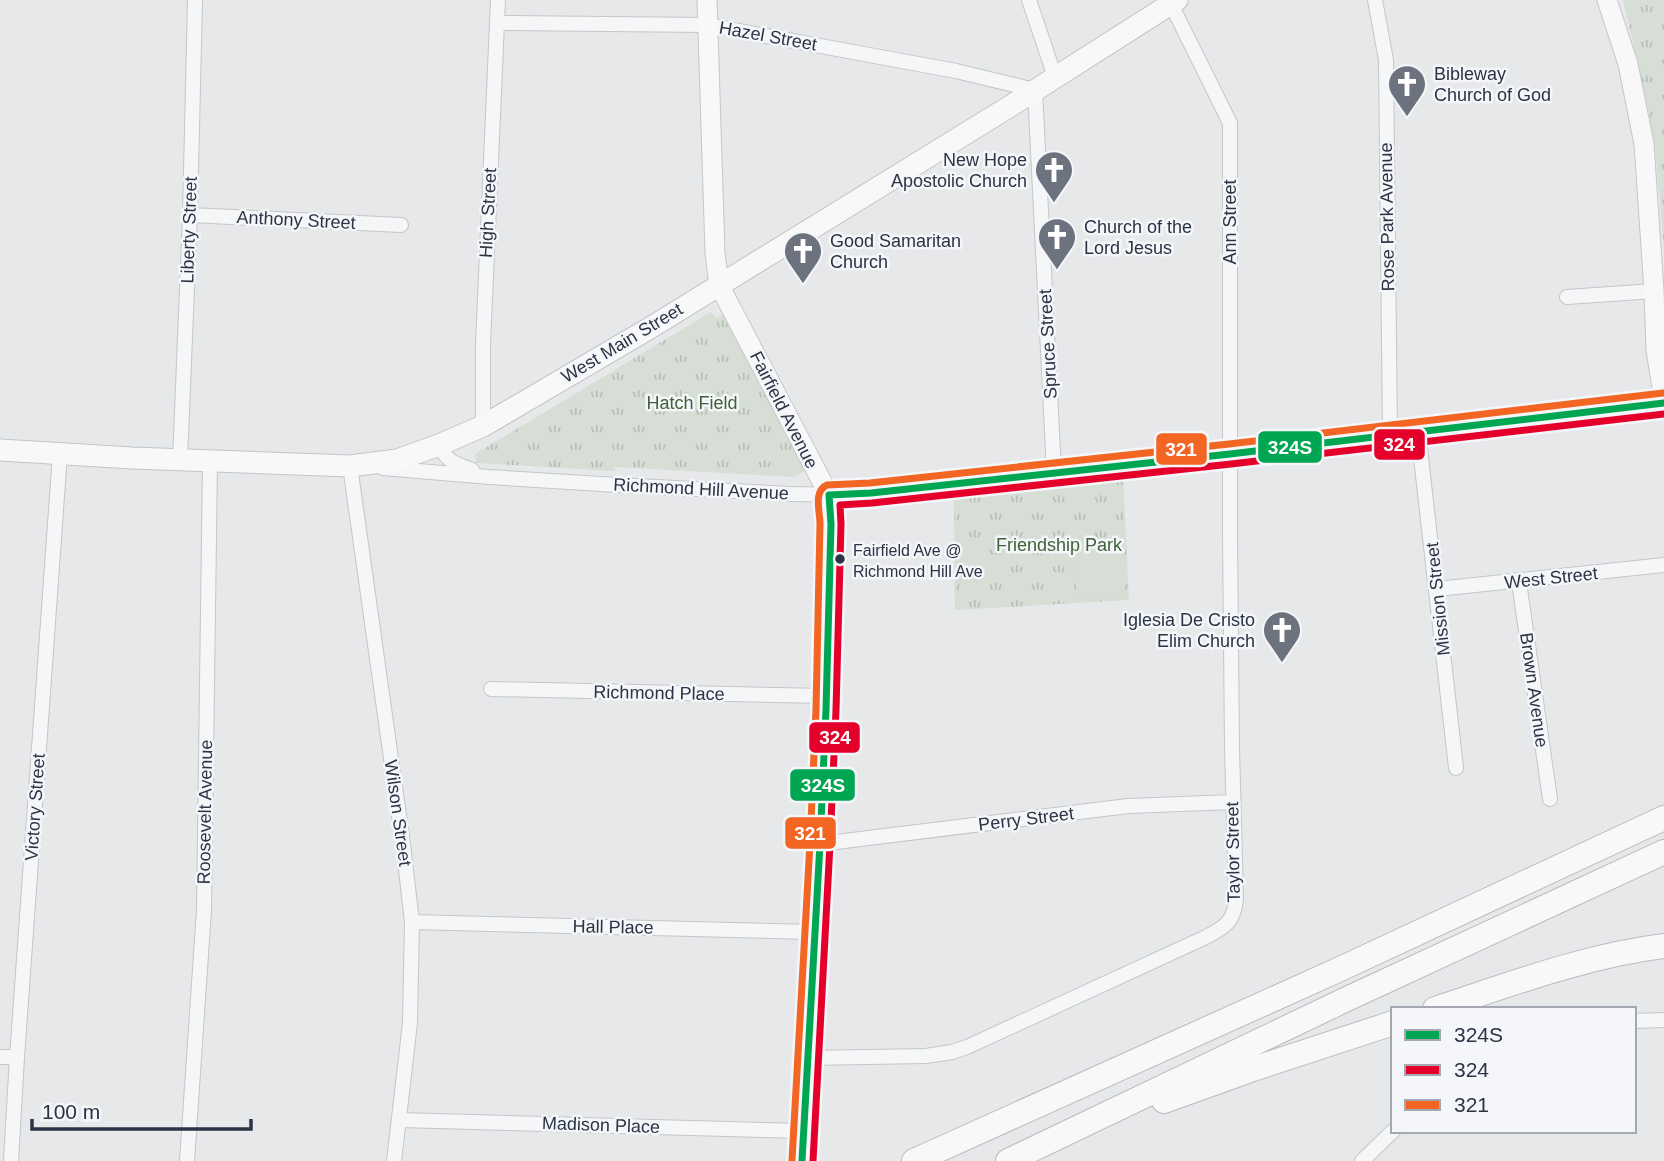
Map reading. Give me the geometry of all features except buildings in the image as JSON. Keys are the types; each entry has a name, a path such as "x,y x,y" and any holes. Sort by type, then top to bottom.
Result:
{"highway":[{"path":"914,1161 1338,970 1664,818"},
{"path":"1008,1161 1664,852"},
{"path":"1441,1007 1581,962 1664,946"},
{"path":"1038,1147 1253,1069 1391,1024"}],"main road":[{"name":"Fairfield Avenue","path":"707,0 715,253 719,285 829,495 831,524 827,696 802,1161"},
{"path":"1607,0 1628,64 1644,144 1656,350 1664,401"},
{"name":"West Main Street","path":"0,450 350,466 397,460 439,445 483,426 719,285 1174,2"}],"street":[{"name":"Liberty Street","path":"180,460 195,0"},
{"name":"High Street","path":"483,426 482,344 498,0"},
{"path":"1029,0 1055,77"},
{"name":"Rose Park Avenue","path":"1375,0 1386,60 1390,435"},
{"name":"Ann Street","path":"1174,2 1230,123 1230,454"},
{"name":"Hazel Street","path":"497,23 708,25 956,71 1035,90"},
{"name":"Spruce Street","path":"1035,90 1054,472"},
{"name":"Anthony Street","path":"190,215 401,225"},
{"path":"1567,297 1654,291"},
{"name":"Richmond Hill Avenue","path":"350,466 489,477 829,495 871,493 1230,454 1664,401"},
{"name":"Mission Street","path":"1418,431 1456,768"},
{"name":"Richmond Hill Avenue","path":"439,445 444,455 455,464 489,477"},
{"name":"Victory Street","path":"11,1161 60,454"},
{"name":"Taylor Street","path":"807,1058 926,1056 952,1052 1222,929 1229,922 1235,908 1230,454"},
{"name":"Roosevelt Avenue","path":"187,1161 204,910 210,461"},
{"name":"Wilson Street","path":"350,466 412,922 410,1023 394,1161"},
{"name":"West Street","path":"1437,589 1664,565"},
{"name":"Brown Avenue","path":"1519,582 1550,799"},
{"name":"Richmond Place","path":"491,690 827,696"},
{"name":"Perry Street","path":"820,844 1128,806 1233,802"},
{"name":"Hall Place","path":"412,922 814,932"},
{"path":"1636,1021 1664,1020"},
{"path":"0,1057 17,1057"},
{"name":"Madison Place","path":"399,1120 803,1131"},
{"path":"1362,1161 1391,1133"}],"green space":[{"path":"1623,0 1664,0 1664,251 1655,145"},
{"name":"Hatch Field","path":"711,312 716,318 723,314 805,471 793,477 615,467 614,471 476,463 475,454"},
{"name":"Friendship Park","path":"1123,478 1129,600 955,610 954,499"},
{"path":"1122,537 1125,596 1077,599 1072,541"}],"transit line":[{"name":"321","path":"792,1160 816,710 820,524 818,502 823,488 827,485 870,483 1229,444 1663,393"},
{"name":"324S","path":"802,1161 826,710 831,524 829,495 871,493 1230,454 1664,403"},
{"name":"324","path":"813,1161 836,710 840,505 1231,464 1664,414"}],"place":[{"name":"Bibleway Church of God","path":"1407,118"},
{"name":"New Hope Apostolic Church","path":"1054,204"},
{"name":"Church of the Lord Jesus","path":"1057,271"},
{"name":"Good Samaritan Church","path":"803,285"},
{"name":"Fairfield Ave @ Richmond Hill Ave","path":"840,559"},
{"name":"Iglesia De Cristo Elim Church","path":"1282,664"}]}
